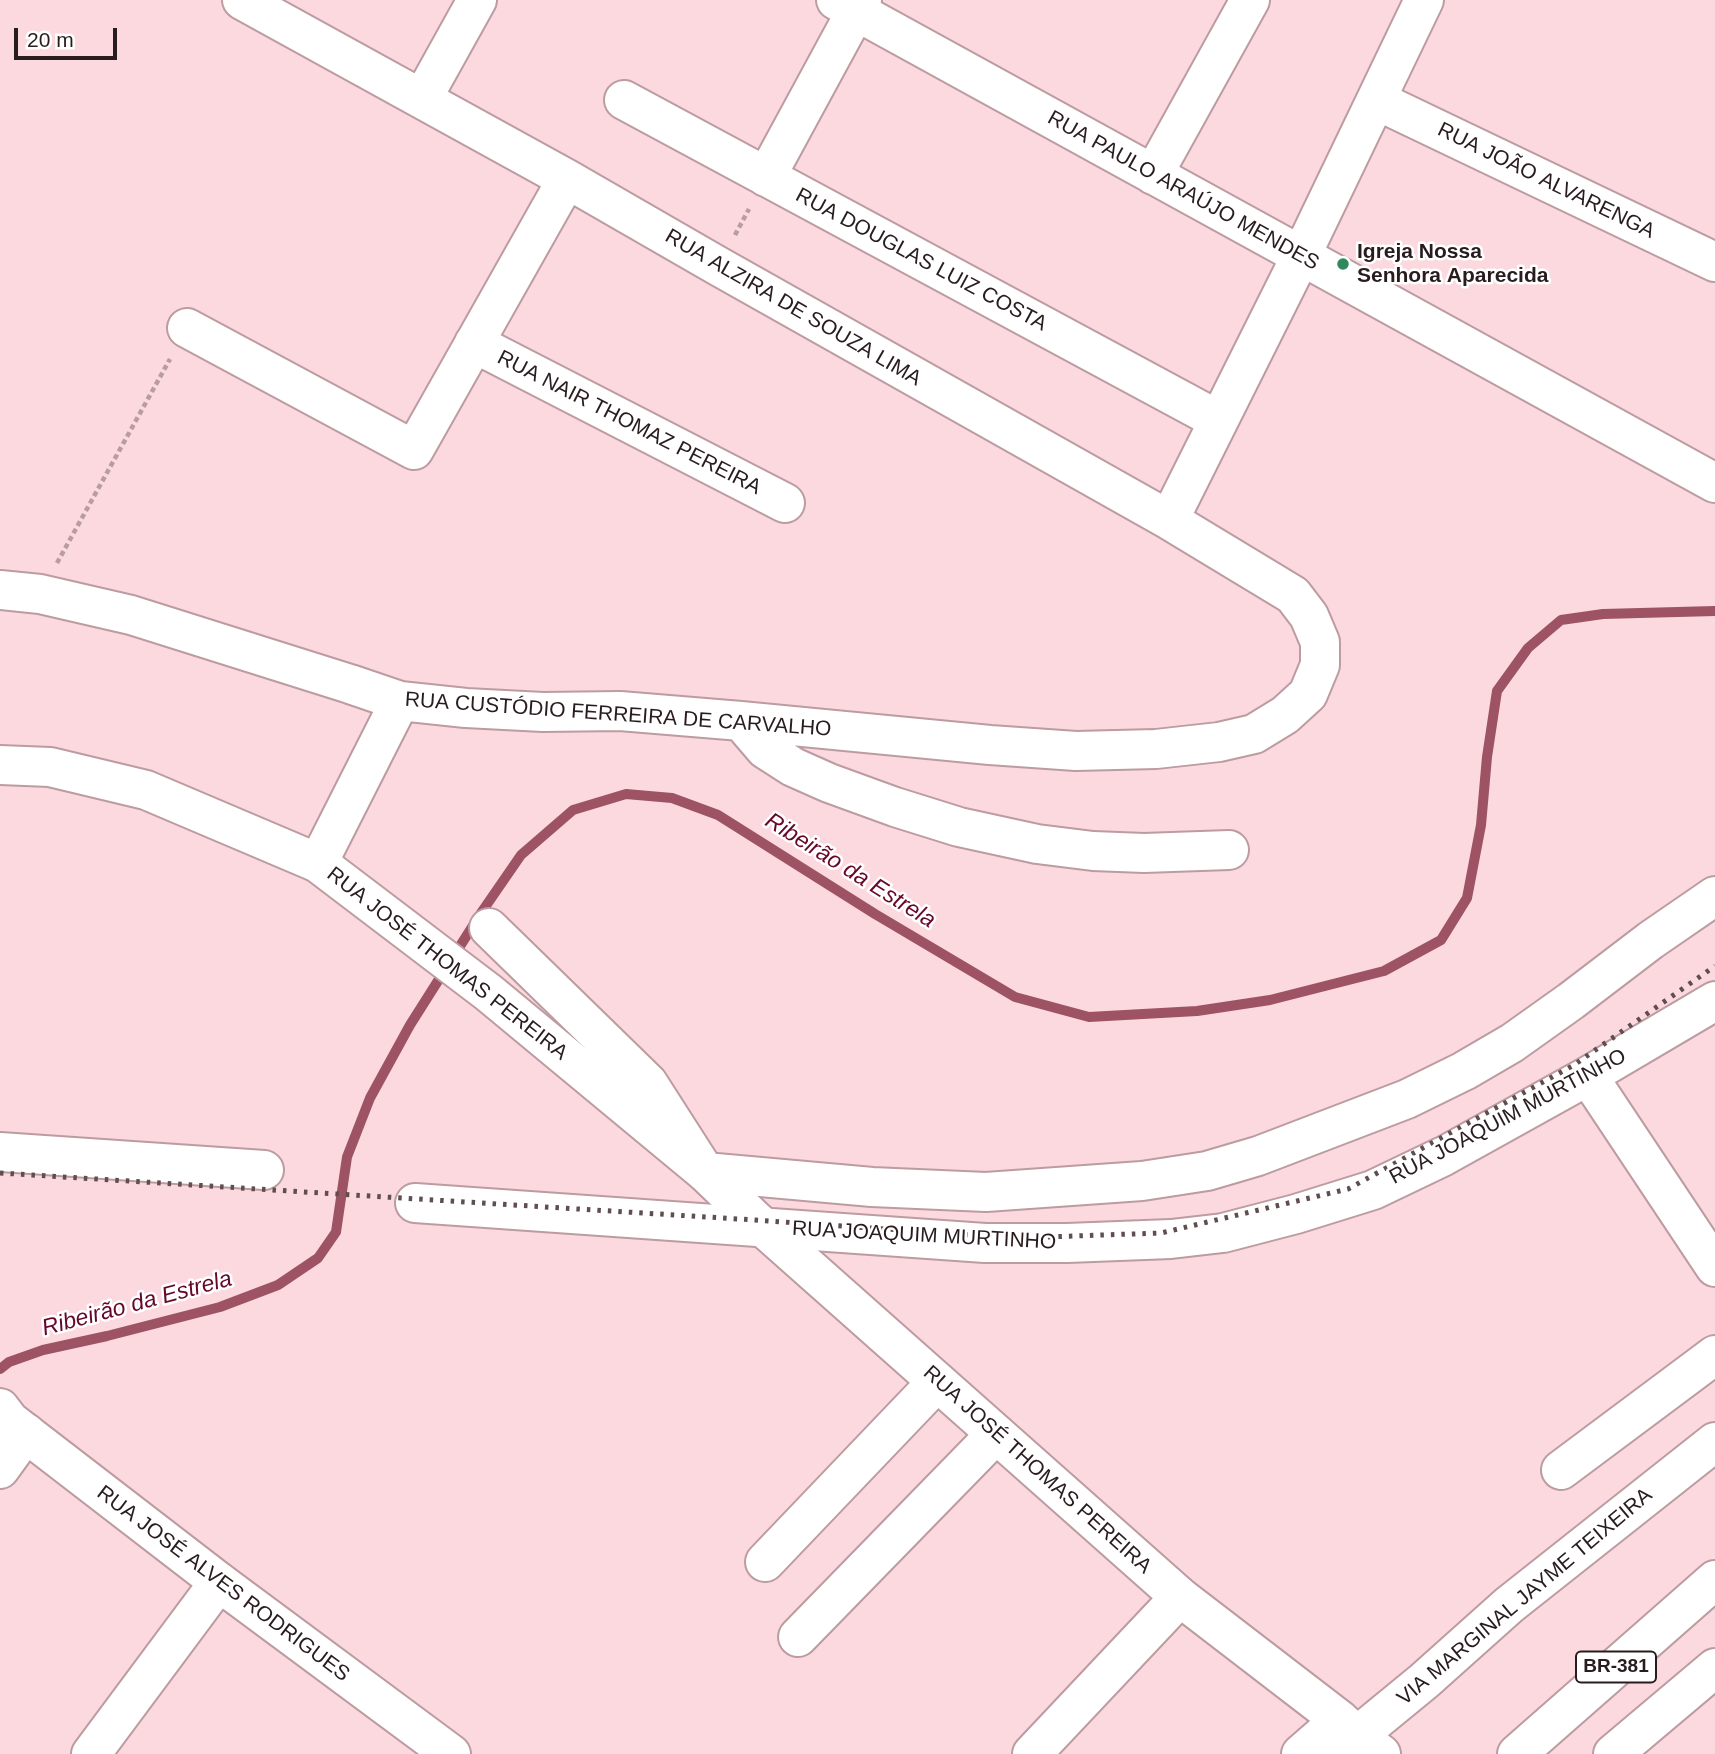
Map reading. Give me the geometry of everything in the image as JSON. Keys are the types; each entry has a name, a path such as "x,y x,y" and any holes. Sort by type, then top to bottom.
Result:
{"main road":[{"name":"RUA ALZIRA DE SOUZA LIMA","path":"242,0 567,179 1169,520 1293,595 1309,616 1320,642"},
{"path":"422,99 477,0"},
{"path":"1153,175 1250,0"},
{"path":"1169,520 1301,256 1424,0"},
{"path":"766,177 851,4"},
{"name":"RUA PAULO ARAÚJO MENDES","path":"851,4 1153,175 1715,483"},
{"name":"RUA DOUGLAS LUIZ COSTA","path":"624,100 1218,421"},
{"name":"RUA JOÃO ALVARENGA","path":"1376,100 1715,262"},
{"path":"187,328 414,450 567,179"},
{"name":"RUA NAIR THOMAZ PEREIRA","path":"474,343 785,503"},
{"name":"RUA CUSTÓDIO FERREIRA DE CARVALHO","path":"0,590 40,594 131,615 400,702 542,712 620,711 1076,751 1156,749 1219,742 1254,734 1285,715 1308,694 1320,665 1320,642"},
{"path":"318,863 400,702"},
{"path":"741,721 765,749 793,767 873,799 959,827 1037,844 1093,851 1144,853 1230,850"},
{"name":"RUA JOSÉ THOMAS PEREIRA","path":"0,765 50,767 146,790 318,863 489,993 705,1172 1180,1597 1354,1741"},
{"path":"705,1172 872,1187 986,1192 1142,1181 1207,1171 1258,1156 1407,1100 1464,1071 1532,1029 1715,896"},
{"name":"RUA JOSÉ THOMAS PEREIRA","path":"489,928 648,1083 705,1172"},
{"name":"RUA JOAQUIM MURTINHO","path":"415,1203 999,1243 1067,1244 1171,1239 1223,1233 1373,1190 1444,1156 1715,1001"},
{"path":"1588,1076 1715,1267"},
{"path":"0,1152 264,1170"},
{"path":"1561,1469 1715,1355"},
{"path":"765,1562 937,1382"},
{"path":"0,1469 12,1421"},
{"name":"RUA JOSÉ ALVES RODRIGUES","path":"12,1421 428,1747"},
{"path":"798,1637 996,1434"},
{"name":"VIA MARGINAL JAYME TEIXEIRA","path":"1301,1754 1354,1741 1509,1605 1715,1442"},
{"name":"BR-381","path":"1517,1754 1715,1580"},
{"path":"91,1754 219,1582"},
{"path":"1032,1754 1180,1597"},
{"name":"BR-381","path":"1614,1754 1715,1668"}],"path":[{"path":"718,266 766,177"},
{"path":"40,594 187,328"}],"waterway":[{"name":"Ribeirão da Estrela","path":"0,1369 9,1362 43,1350 220,1307 278,1285 318,1258 336,1232 347,1157 370,1098 410,1025 521,855 573,810 626,794 672,798 718,815 875,914 1015,997 1089,1017 1197,1011 1270,1000 1384,971 1441,940 1467,898 1481,825 1487,757 1497,691 1528,648 1561,620 1603,614 1715,611"}],"railway":[{"path":"0,1173 1016,1238 1161,1233 1348,1189 1574,1065 1715,966"}],"place":[{"name":"Igreja Nossa Senhora Aparecida","path":"1343,264"}]}
